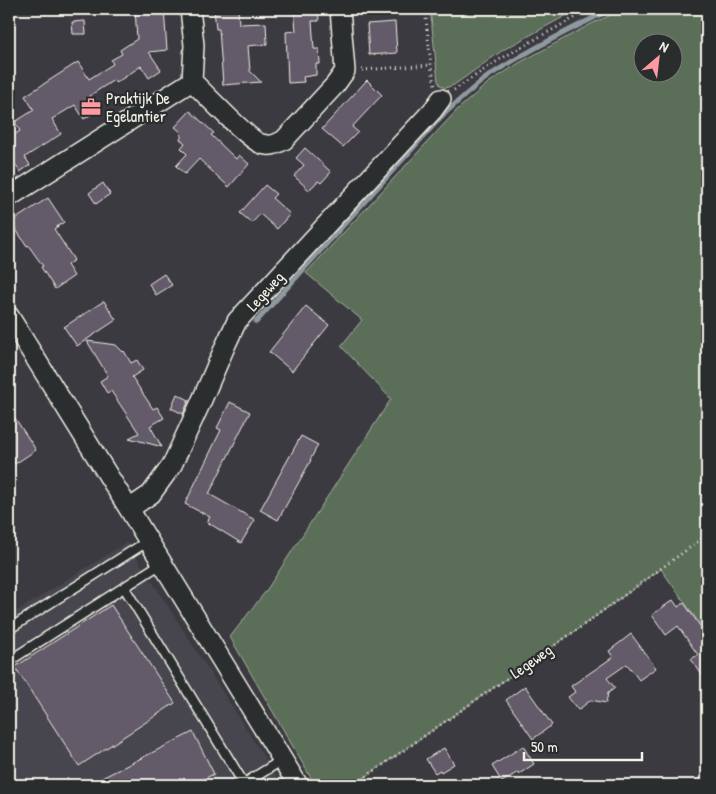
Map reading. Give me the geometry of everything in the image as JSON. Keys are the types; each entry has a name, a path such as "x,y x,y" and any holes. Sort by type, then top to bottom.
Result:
{"street":[{"path":"190,9 194,46 192,81 247,134 260,144 274,146 284,140 346,71 340,9"},
{"path":"9,197 192,81"},
{"name":"Legeweg","path":"129,509 151,494 172,465 237,321 433,110 441,99"},
{"path":"9,316 298,785"}],"lane":[{"path":"9,629 148,541"},
{"path":"9,661 162,563"},
{"path":"124,587 243,785 282,760"}],"path":[{"path":"346,71 431,65 425,9"},
{"path":"441,99 499,60 591,9"},
{"name":"Legeweg","path":"354,785 578,629 707,535"}],"shaded area":[{"path":"127,542 282,785 9,785 9,616"}],"green space":[{"path":"430,9 578,9 503,50 454,85 445,88 438,81"},
{"path":"624,9 707,9 707,634 661,569 354,785 315,785 230,637 266,591 391,399 341,346 362,320 306,273 458,109 488,83 519,63 591,24"}],"building":[{"path":"135,9 164,9 167,50 149,52 161,70 149,78 141,66 116,83 114,80 89,96 98,110 84,119 75,105 52,119 61,134 25,157 30,165 20,172 9,154 9,138 20,131 15,122 34,110 25,96 78,62 89,79 113,64 111,60 122,54 120,50 137,39"},
{"path":"214,9 238,9 239,24 266,23 267,44 248,46 250,71 261,82 223,85 219,29 216,29"},
{"path":"294,9 318,9 319,21 312,21 314,49 319,49 320,64 316,64 316,75 303,77 304,82 288,83 286,32 296,31"},
{"path":"85,21 86,34 73,34 72,22"},
{"path":"395,22 397,53 369,55 367,24"},
{"path":"367,80 382,95 352,127 358,132 343,147 322,129"},
{"path":"190,111 214,133 211,135 236,159 239,155 249,164 229,187 199,159 185,174 176,166 187,154 181,148 185,143 180,139 182,133 175,127"},
{"path":"305,148 331,172 321,183 318,181 309,190 294,176 304,165 296,158"},
{"path":"103,183 110,194 96,204 89,193"},
{"path":"265,185 276,194 272,198 290,214 277,229 260,214 252,223 240,213"},
{"path":"48,198 64,222 54,229 74,260 67,265 74,276 55,289 41,267 43,266 11,222"},
{"path":"164,274 172,285 156,295 149,284"},
{"path":"104,301 116,320 77,346 64,327"},
{"path":"306,306 329,325 292,371 269,352"},
{"path":"87,341 116,345 124,351 131,363 137,360 143,370 132,377 153,409 157,407 164,418 150,426 162,447 129,438 139,433 111,391 107,393 100,381 108,376"},
{"path":"177,394 189,400 183,414 171,408"},
{"path":"230,402 250,412 209,494 255,520 241,543 207,522 210,517 185,504 221,430 217,428"},
{"path":"9,409 36,450 15,464 9,455"},
{"path":"301,436 318,445 278,520 260,510"},
{"path":"673,600 678,607 684,603 707,636 707,682 691,659 698,655 678,626 666,635 652,615"},
{"path":"111,605 175,703 79,766 15,667"},
{"path":"631,634 656,668 639,680 627,664 607,678 615,688 608,693 606,703 591,700 578,710 568,697 575,692 571,686 613,657 609,651"},
{"path":"525,686 552,725 533,739 506,700"},
{"path":"193,732 214,774 191,785 88,785"},
{"path":"523,746 534,764 502,782 492,766"},
{"path":"444,748 454,764 441,772 440,770 435,773 426,759"}],"waterway":[{"path":"256,322 440,118 464,96 490,75 520,57 612,9"}],"place":[{"name":"Praktijk De Egelantier","path":"91,107"}]}
